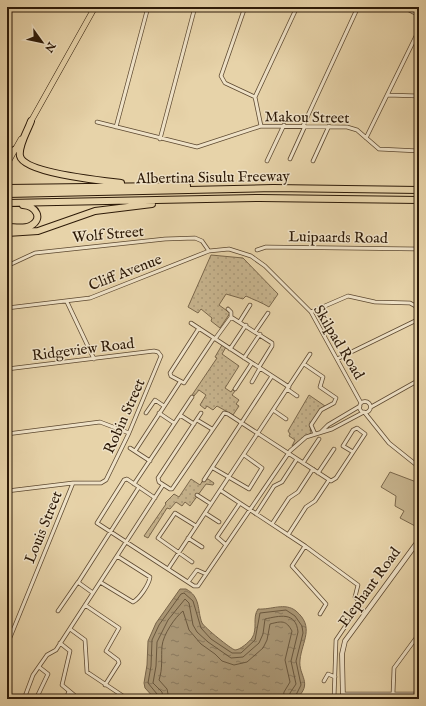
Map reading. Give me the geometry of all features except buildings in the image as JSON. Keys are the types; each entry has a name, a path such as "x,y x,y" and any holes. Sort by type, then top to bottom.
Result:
{"highway":[{"path":"31,121 20,151 22,160 31,166 111,182 187,186"},
{"path":"7,154 16,148"},
{"path":"7,188 187,186 258,186 273,188"},
{"name":"Albertina Sisulu Freeway","path":"7,194 273,188 419,190"},
{"name":"Albertina Sisulu Freeway","path":"7,204 260,198 419,200"},
{"path":"7,233 38,231 100,210 191,199"},
{"path":"7,204 30,206 36,211 37,216 34,223 29,227 7,227"}],"main road":[{"path":"7,164 95,7"}],"street":[{"path":"116,127 148,7"},
{"path":"160,139 195,7"},
{"path":"245,7 221,76 225,83 255,96"},
{"path":"262,126 255,96 297,7"},
{"path":"290,159 358,7"},
{"path":"403,7 419,15"},
{"path":"366,138 415,42 419,30"},
{"path":"387,95 419,96"},
{"name":"Makou Street","path":"97,122 160,139 199,147 262,126 284,125 351,127 377,148 383,150 419,151"},
{"path":"267,161 284,125"},
{"path":"313,161 329,126"},
{"name":"Wolf Street","path":"7,266 35,252 165,239 195,238 205,244 209,250"},
{"name":"Luipaards Road","path":"257,250 266,247 419,249"},
{"name":"Cliff Avenue","path":"7,308 67,302 95,296 209,250 230,249 247,254"},
{"name":"Skilpad Road","path":"247,254 260,262 311,312 357,394 361,404 361,410 365,412"},
{"path":"311,312 348,296 376,302 410,303 419,308"},
{"path":"67,302 94,359"},
{"path":"240,321 250,305"},
{"path":"228,309 231,312 232,317 260,334 273,345 252,382"},
{"path":"255,332 268,313"},
{"path":"199,328 170,373 171,376 180,382 185,382 215,338 232,317"},
{"path":"337,359 419,319"},
{"path":"191,323 272,376 297,396"},
{"path":"230,349 246,325"},
{"path":"244,358 260,334"},
{"name":"Ridgeview Road","path":"7,369 154,351 160,354"},
{"name":"Robin Street","path":"73,483 102,483 109,477 159,363 160,354"},
{"path":"168,569 310,354"},
{"path":"234,389 252,363"},
{"path":"304,364 323,377 320,387 336,398 334,403 320,412 311,424 315,434"},
{"path":"204,480 272,376"},
{"path":"155,498 134,484 124,480 97,520 98,524 194,586 198,586 288,453 306,438 332,429 365,412 382,399 418,381 419,387"},
{"path":"135,451 180,382"},
{"name":"Skilpad Road","path":"357,394 370,407"},
{"path":"134,484 192,397"},
{"path":"146,413 155,400 164,406"},
{"path":"321,432 328,425 365,401"},
{"path":"370,407 374,422"},
{"path":"273,410 286,418"},
{"path":"365,412 393,447 419,467"},
{"path":"201,413 158,478 158,481 163,485 172,489 224,413 228,414 332,481 336,478 365,434 357,428 353,430 343,446 353,452"},
{"path":"159,414 174,423"},
{"path":"180,415 194,424"},
{"path":"197,420 212,429"},
{"path":"7,434 100,422 129,433"},
{"path":"303,463 319,439"},
{"path":"130,448 150,460"},
{"path":"318,473 334,449"},
{"path":"213,468 248,489 262,468 244,455"},
{"path":"256,514 274,486 282,482 297,459"},
{"path":"272,524 289,498 298,492 313,469"},
{"path":"288,535 306,507 315,501 329,480"},
{"path":"7,491 73,483"},
{"name":"Louis Street","path":"7,645 73,483"},
{"path":"24,699 38,667 47,655 55,650 70,629 163,485"},
{"path":"58,611 139,487"},
{"path":"220,490 305,546 358,586 355,597 361,604 336,640 334,699 313,699"},
{"path":"197,495 211,504"},
{"path":"225,544 217,537 240,503"},
{"path":"192,562 178,554 158,538 172,514 178,514 196,526"},
{"path":"205,514 219,522"},
{"path":"188,538 202,547"},
{"name":"Elephant Road","path":"343,697 342,654 345,641 419,540"},
{"path":"305,546 292,566 326,604 320,614"},
{"path":"100,582 132,602 138,599 149,582 150,577 117,556"},
{"path":"188,582 197,570 206,574"},
{"path":"78,582 93,593"},
{"path":"85,606 120,628 106,651 118,660 119,663 105,684"},
{"path":"70,629 85,640 87,672 123,696"},
{"path":"393,694 394,668 419,634"},
{"path":"60,643 70,651 61,684 74,695"},
{"path":"36,699 48,674 38,667"},
{"path":"324,681 328,674 335,676"},
{"path":"66,699 69,691"},
{"path":"343,697 419,694"}],"shaded area":[{"path":"211,255 243,258 278,294 269,307 246,296 243,299 226,294 219,305 230,313 220,328 211,321 212,318 201,309 198,313 188,307"},
{"path":"222,345 226,347 222,354 239,366 225,388 231,392 233,389 235,391 232,395 239,400 236,404 239,406 233,415 217,406 213,410 207,406 205,409 200,405 206,395 199,390 194,396 192,395 217,358 215,357"},
{"path":"309,395 325,406 310,426 311,433 292,446 295,440 289,436 290,434 288,431"},
{"path":"390,472 419,483 419,523 417,527 400,518 404,511 395,506 396,496 381,487"},
{"path":"191,479 200,485 203,480 208,479 214,483 213,485 206,484 190,506 185,502 182,506 176,502 170,509 167,508 148,538 144,536 166,504 165,503 174,494 179,497"}],"water":[{"path":"180,589 186,589 194,596 198,604 200,618 204,626 235,650 247,644 254,635 255,616 258,609 287,607 296,611 305,623 306,634 300,660 301,671 305,684 301,693 296,699 155,699 145,688 144,683 147,665 148,641 156,623"}]}
